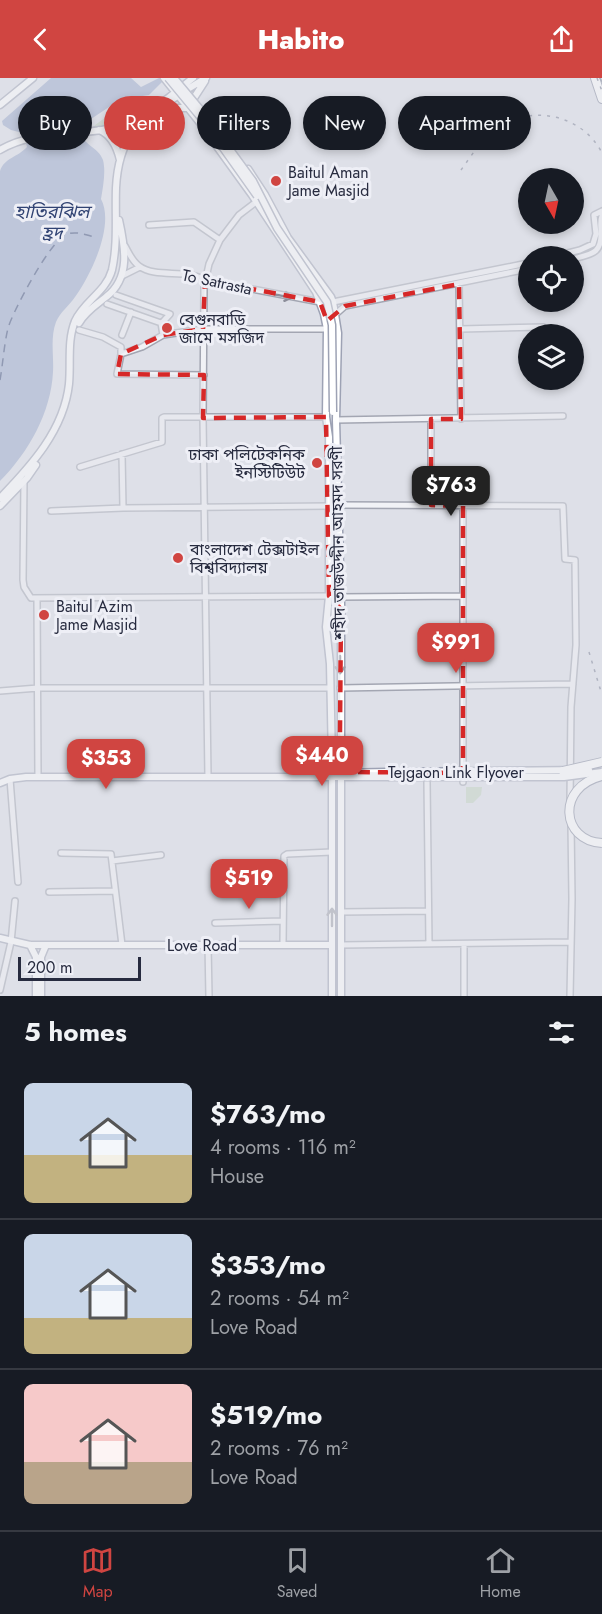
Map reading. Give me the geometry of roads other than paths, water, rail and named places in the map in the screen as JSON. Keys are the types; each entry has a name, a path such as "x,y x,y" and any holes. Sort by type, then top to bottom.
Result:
{"highway":[{"path":"595,78 602,99"},
{"path":"563,771 602,762"},
{"path":"602,772 578,788 569,808 572,823 578,832 591,841 602,843"}],"main road":[{"path":"0,105 33,78"},
{"path":"176,78 253,181 277,228 327,302 332,325 333,412 336,420"},
{"name":"শহীদ তাজউদ্দীন আহমদ সরণী","path":"176,78 194,98 256,180 281,227 326,290 337,313 336,420 341,601 340,733 337,776"},
{"path":"175,96 193,78"},
{"path":"185,87 206,78"},
{"path":"194,98 206,78"},
{"path":"166,79 265,213"},
{"path":"166,79 202,119 246,179 265,213"},
{"path":"0,150 21,141 121,126 139,118 177,94"},
{"path":"98,130 107,134 112,140 120,160"},
{"path":"0,498 27,471 58,424 68,388 76,319 104,287 111,273 117,213 116,188 120,160 124,150"},
{"path":"0,506 32,472 59,428 71,387 73,338 81,318 110,294 122,276 125,246 117,213"},
{"name":"শহীদ তাজউদ্দীন আহমদ সরণী","path":"265,213 317,294 326,326 326,417 329,437 326,627 332,762 340,786 341,996"},
{"path":"317,294 326,290"},
{"path":"320,302 333,302"},
{"path":"323,312 326,305 333,302"},
{"path":"326,326 337,313"},
{"path":"328,596 334,606 338,607 341,601"},
{"path":"327,615 334,614 340,625"},
{"path":"340,733 343,737 344,763 356,775 340,786"},
{"path":"286,778 296,774 323,774 332,762"},
{"name":"Tejgaon Link Flyover","path":"388,775 602,772"},
{"name":"Tejgaon Link Flyover","path":"337,776 564,777 602,772"},
{"path":"0,783 10,779 38,777 286,778 337,776 332,840 332,996"},
{"path":"332,840 340,840"},
{"name":"Love Road","path":"0,938 30,945 332,945"},
{"path":"30,945 38,957 41,996"},
{"path":"36,996 38,957 46,945"}],"street":[{"path":"208,777 203,296 208,269 220,240 239,215 256,202"},
{"path":"584,248 591,246 595,238 594,215 602,211"},
{"path":"584,255 600,248 602,216"},
{"path":"149,225 194,222 220,240"},
{"path":"122,276 140,267 134,262 125,246"},
{"path":"591,246 594,252"},
{"path":"337,313 345,306 518,266"},
{"name":"To Satrasta","path":"140,267 320,302"},
{"path":"195,276 208,269"},
{"path":"333,302 518,271"},
{"path":"458,281 461,329 461,419"},
{"path":"301,299 311,295 312,285"},
{"path":"117,295 170,314 161,324"},
{"path":"107,304 161,324"},
{"path":"122,335 131,312"},
{"path":"161,324 163,335"},
{"path":"121,354 142,347 163,335 203,329 317,329 326,326"},
{"path":"461,329 518,328"},
{"path":"79,330 103,337 120,347 117,374 204,375"},
{"path":"336,420 563,416"},
{"path":"80,467 162,442 162,418 164,417 326,417"},
{"path":"431,419 431,506"},
{"path":"122,454 123,508"},
{"path":"24,481 23,580 29,596 37,599 328,596"},
{"path":"338,505 563,506 565,559 575,560 576,645 570,782 570,996"},
{"path":"51,511 328,506"},
{"path":"463,506 463,782"},
{"path":"341,601 463,596"},
{"path":"37,599 38,777"},
{"path":"340,688 573,684"},
{"path":"0,691 38,688 330,688"},
{"path":"10,779 18,882"},
{"path":"427,782 429,944"},
{"path":"283,944 284,856 332,852"},
{"path":"61,853 111,854 122,945"},
{"path":"112,861 161,855"},
{"path":"49,892 116,891"},
{"path":"0,990 11,942 15,901"},
{"path":"341,912 428,910"},
{"path":"215,922 283,921"},
{"path":"341,945 571,942"},
{"path":"464,944 464,996"},
{"path":"208,945 209,996"}],"water":[{"name":"হাতিরঝিল হ্রদ","path":"51,78 131,78 141,87 159,78 166,78 149,95 104,96 104,110 92,118 92,96 30,96"},
{"name":"হাতিরঝিল হ্রদ","path":"18,107 18,132 3,125 2,121"},
{"name":"হাতিরঝিল হ্রদ","path":"92,147 100,155 104,165 101,199 105,210 105,222 99,250 88,276 60,315 54,328 51,387 37,431 11,470 0,481 0,171 8,160 23,150 92,150"}],"tram line":[{"path":"600,78 602,82"}],"railway":[{"path":"597,78 602,91"},
{"path":"461,170 492,132 511,121 526,116 556,117 570,122 583,130 602,153"},
{"path":"589,652 602,695"}],"place":[{"name":"Baitul Aman Jame Masjid","path":"276,181"},
{"name":"বেগুনবাড়ি জামে মসজিদ","path":"167,328"},
{"name":"ঢাকা পলিটেকনিক ইনস্টিটিউট","path":"317,463"},
{"name":"বাংলাদেশ টেক্সটাইল বিশ্ববিদ্যালয়","path":"178,558"},
{"name":"Baitul Azim Jame Masjid","path":"44,615"}]}
